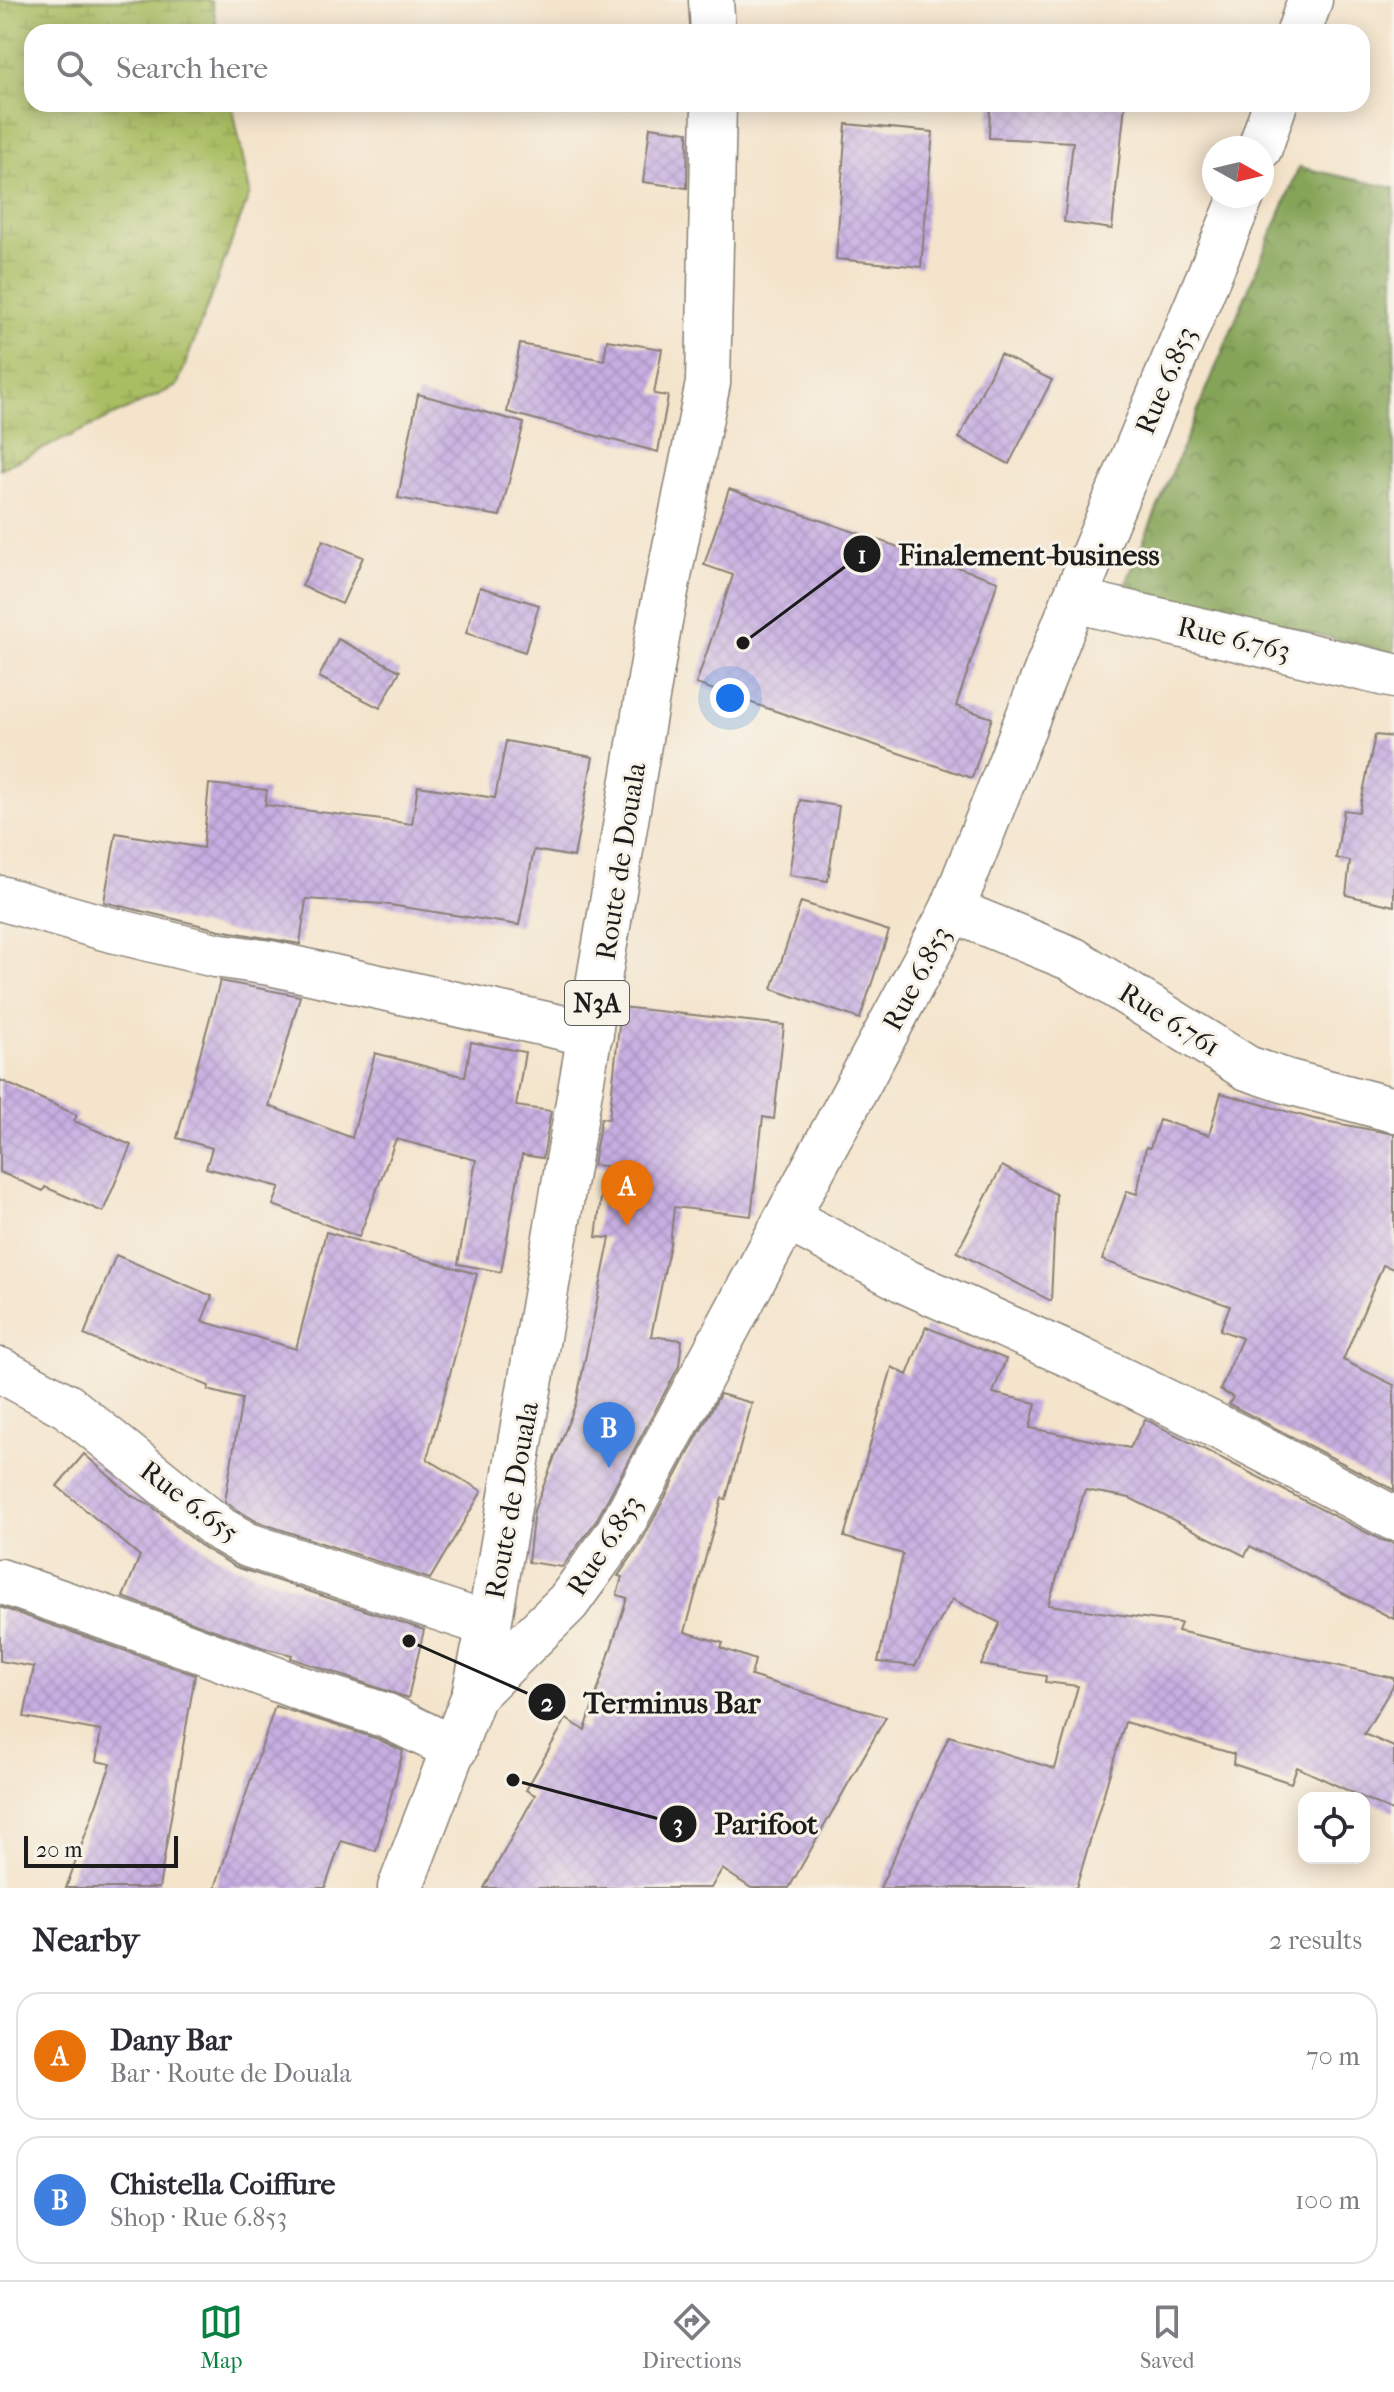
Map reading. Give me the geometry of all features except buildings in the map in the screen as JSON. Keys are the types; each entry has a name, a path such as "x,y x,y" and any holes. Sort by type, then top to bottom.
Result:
{"main road":[{"path":"711,0 712,24"},
{"path":"1302,24 1310,0"},
{"name":"Route de Douala","path":"400,1888 474,1695 489,1625 660,621 708,383 714,112"},
{"path":"1264,136 1272,112"},
{"name":"Rue 6.853","path":"474,1695 568,1602 617,1534 952,910 1074,600 1237,208"},
{"name":"Rue 6.763","path":"1074,600 1394,676"},
{"path":"0,898 215,955 270,963 591,1034"},
{"name":"Rue 6.761","path":"952,910 1072,959 1247,1068 1394,1110"},
{"path":"787,1218 907,1282 1081,1360 1393,1518"},
{"name":"Rue 6.655","path":"0,1370 67,1406 220,1529 248,1545 489,1625"},
{"path":"0,1581 305,1690 387,1716 455,1749"}],"green space":[{"path":"0,0 208,0 212,2 216,24 24,24 24,112 234,112 250,193 177,386 0,469"},
{"path":"1299,167 1394,188 1394,653 1124,588"}],"place":[{"name":"Finalement-business","path":"743,643"},
{"name":"Dany Bar","path":"627,1226"},
{"name":"Chistella Coiffure","path":"609,1468"},
{"name":"Terminus Bar","path":"409,1641"},
{"name":"Parifoot","path":"513,1780"}]}
